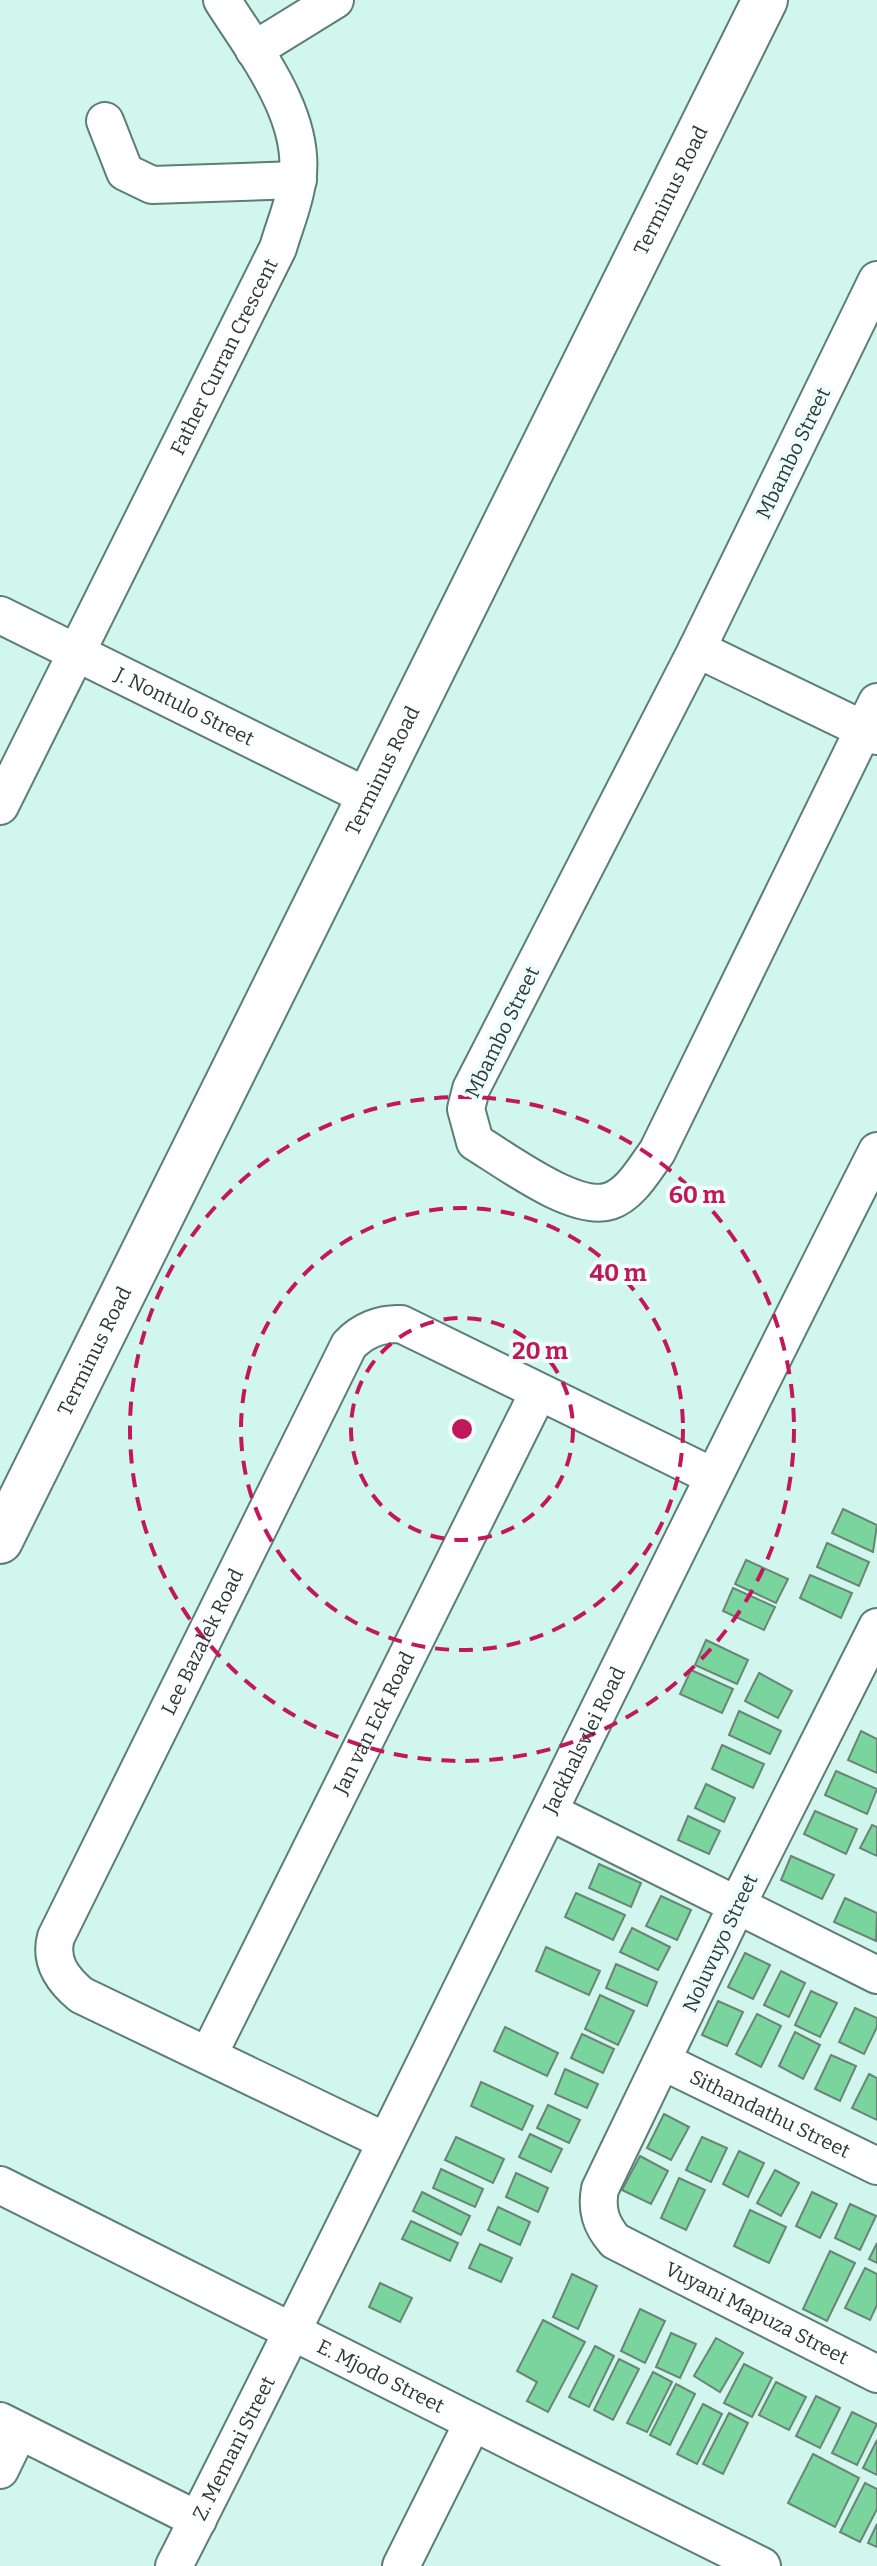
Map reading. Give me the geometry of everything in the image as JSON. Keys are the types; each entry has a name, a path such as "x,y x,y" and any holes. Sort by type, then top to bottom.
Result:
{"street":[{"name":"Father Curran Crescent","path":"0,806 278,248 298,180 296,146 272,81 222,0"},
{"path":"254,50 335,0"},
{"name":"Terminus Road","path":"0,1541 765,0"},
{"path":"105,121 125,172 152,185 298,180"},
{"name":"Mbambo Street","path":"872,723 657,1152 629,1189 609,1202 574,1200 475,1142 466,1109 471,1089 697,649 877,280"},
{"name":"J. Nontulo Street","path":"0,615 368,797"},
{"path":"697,649 872,723"},
{"name":"Jackhalsvlei Road","path":"294,2331 712,1476 877,1151"},
{"name":"Lee Bazalek Road","path":"385,2141 81,1995 59,1971 54,1945 342,1359 349,1345 364,1333 390,1323 401,1324 712,1476"},
{"name":"Jan van Eck Road","path":"209,2054 538,1393"},
{"name":"Noluvuyo Street","path":"635,2252 615,2241 605,2229 597,2204 600,2189 664,2062 736,1907 877,1627"},
{"path":"550,1812 877,1975"},
{"name":"Sithandathu Street","path":"664,2062 877,2166"},
{"name":"E. Mjodo Street","path":"0,2185 294,2331 472,2424 762,2566"},
{"name":"Vuyani Mapuza Street","path":"635,2252 877,2374"},
{"name":"Z. Memani Street","path":"174,2566 294,2331"},
{"path":"401,2566 472,2424"},
{"path":"0,2470 10,2426 198,2520"}],"building":[{"path":"843,1509 877,1525 873,1552 832,1533"},
{"path":"827,1543 869,1562 859,1586 817,1567"},
{"path":"746,1560 788,1579 776,1603 735,1584"},
{"path":"810,1575 852,1593 841,1618 800,1598"},
{"path":"733,1588 775,1607 764,1630 723,1611"},
{"path":"706,1640 748,1660 737,1684 695,1665"},
{"path":"691,1670 733,1689 722,1713 680,1694"},
{"path":"759,1673 792,1691 778,1718 745,1701"},
{"path":"739,1711 781,1731 770,1754 729,1735"},
{"path":"861,1731 877,1739 877,1773 848,1760"},
{"path":"722,1745 764,1764 753,1788 712,1769"},
{"path":"836,1771 877,1789 867,1814 825,1795"},
{"path":"706,1784 735,1798 724,1822 695,1808"},
{"path":"815,1811 857,1829 846,1854 804,1834"},
{"path":"688,1816 720,1831 709,1854 678,1840"},
{"path":"872,1825 877,1827 877,1856 860,1848"},
{"path":"791,1856 834,1875 822,1899 781,1880"},
{"path":"599,1864 641,1883 631,1907 589,1888"},
{"path":"576,1893 625,1915 613,1940 565,1917"},
{"path":"661,1896 691,1910 677,1940 646,1926"},
{"path":"845,1898 877,1913 876,1941 834,1922"},
{"path":"632,1928 670,1947 658,1970 620,1952"},
{"path":"546,1947 600,1971 589,1995 536,1971"},
{"path":"745,1953 770,1965 753,1999 728,1987"},
{"path":"616,1964 657,1982 647,2006 606,1988"},
{"path":"781,1971 805,1983 789,2017 764,2005"},
{"path":"811,1991 837,2003 820,2037 795,2025"},
{"path":"600,1995 634,2011 618,2045 585,2029"},
{"path":"718,2001 743,2012 727,2046 702,2035"},
{"path":"855,2008 877,2018 877,2027 864,2054 839,2042"},
{"path":"757,2014 781,2026 761,2067 736,2054"},
{"path":"505,2027 558,2053 547,2076 494,2051"},
{"path":"795,2032 820,2045 803,2079 779,2066"},
{"path":"582,2034 614,2049 603,2073 571,2058"},
{"path":"831,2055 856,2066 840,2101 815,2089"},
{"path":"565,2069 598,2084 587,2108 555,2094"},
{"path":"869,2074 877,2078 877,2120 852,2108"},
{"path":"481,2082 533,2106 522,2130 471,2106"},
{"path":"548,2105 580,2120 569,2143 537,2128"},
{"path":"664,2114 689,2127 671,2160 647,2148"},
{"path":"530,2134 562,2149 551,2172 519,2157"},
{"path":"456,2137 504,2159 493,2183 445,2160"},
{"path":"702,2137 727,2148 711,2182 686,2170"},
{"path":"739,2151 764,2163 748,2197 723,2184"},
{"path":"640,2156 668,2171 651,2204 622,2190"},
{"path":"441,2169 483,2189 475,2207 433,2188"},
{"path":"775,2170 799,2183 781,2216 757,2203"},
{"path":"516,2173 548,2188 538,2212 506,2197"},
{"path":"679,2178 705,2190 686,2230 661,2218"},
{"path":"422,2192 470,2216 461,2235 413,2211"},
{"path":"812,2192 837,2204 820,2238 796,2226"},
{"path":"850,2204 876,2216 860,2250 835,2238"},
{"path":"498,2207 530,2222 520,2245 488,2230"},
{"path":"750,2210 786,2227 769,2263 734,2246"},
{"path":"411,2221 458,2243 450,2261 402,2239"},
{"path":"877,2243 877,2263 869,2259"},
{"path":"480,2244 512,2258 501,2282 469,2268"},
{"path":"830,2251 855,2263 827,2321 803,2309"},
{"path":"865,2268 877,2274 877,2305 870,2320 845,2308"},
{"path":"572,2274 597,2286 578,2329 553,2317"},
{"path":"380,2283 412,2298 400,2322 369,2307"},
{"path":"640,2309 665,2321 645,2363 621,2351"},
{"path":"543,2320 585,2342 548,2412 527,2401 537,2382 517,2371"},
{"path":"671,2333 696,2344 680,2378 656,2367"},
{"path":"716,2338 743,2353 720,2392 694,2376"},
{"path":"595,2346 614,2356 589,2407 569,2397"},
{"path":"619,2359 639,2369 613,2420 594,2410"},
{"path":"744,2364 772,2378 752,2417 724,2403"},
{"path":"653,2372 672,2382 647,2432 627,2423"},
{"path":"776,2382 806,2397 789,2430 759,2415"},
{"path":"676,2384 695,2394 670,2445 650,2435"},
{"path":"816,2396 840,2408 820,2448 796,2436"},
{"path":"703,2404 722,2414 697,2464 677,2454"},
{"path":"852,2412 877,2424 857,2465 832,2453"},
{"path":"729,2413 748,2423 723,2474 703,2464"},
{"path":"877,2440 877,2475 863,2468"},
{"path":"813,2454 859,2478 835,2527 788,2503"},
{"path":"865,2483 877,2489 877,2509 860,2542 840,2532"},
{"path":"877,2524 877,2547 868,2543"}]}
